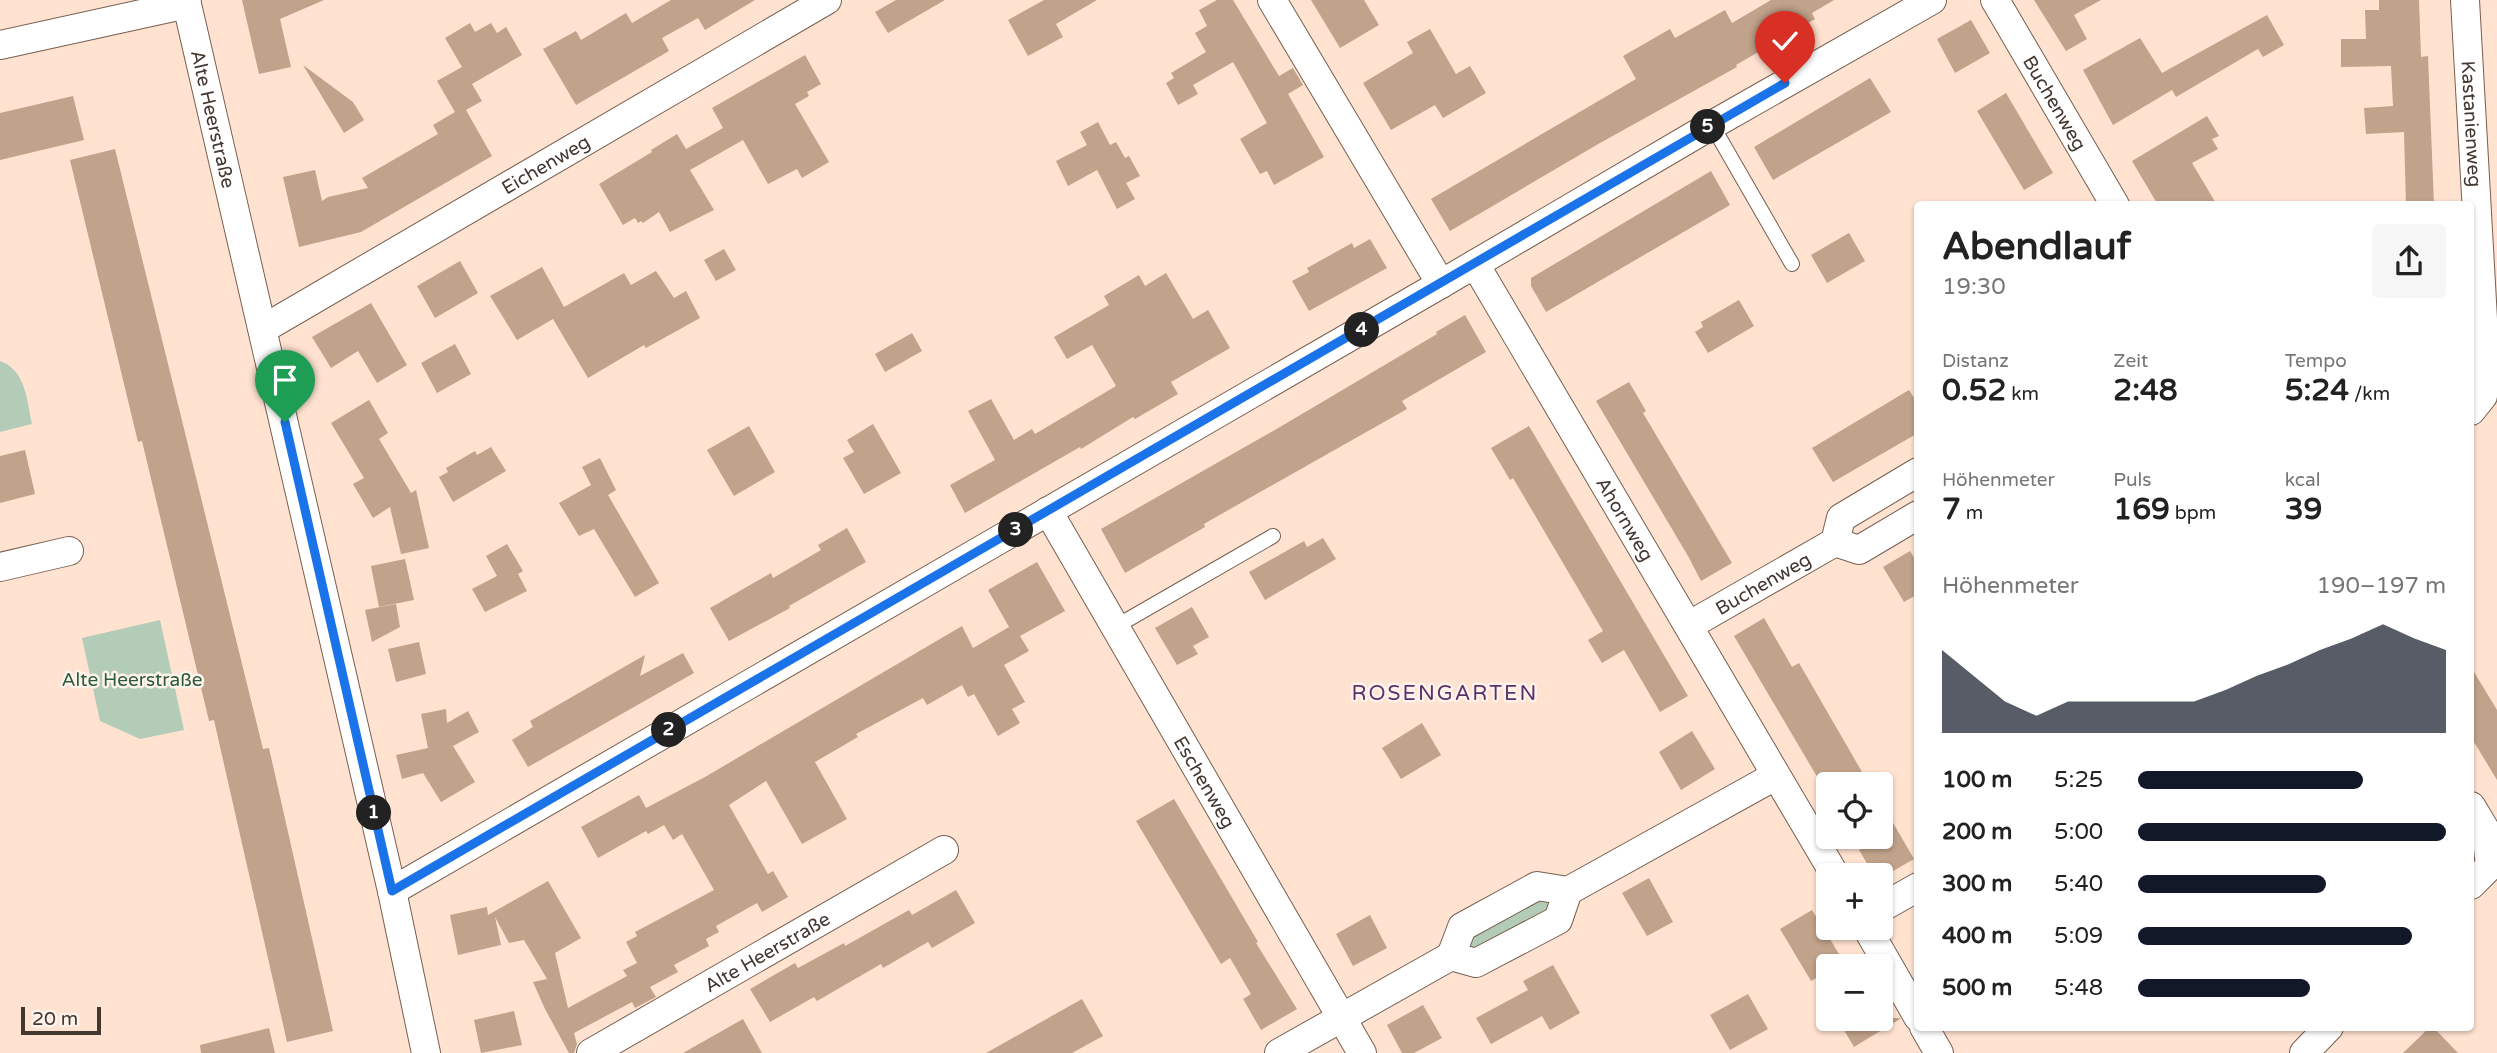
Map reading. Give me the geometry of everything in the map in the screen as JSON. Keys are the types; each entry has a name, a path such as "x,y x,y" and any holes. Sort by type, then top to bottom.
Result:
{"street":[{"name":"Eichenweg","path":"263,329 827,0"},
{"path":"1272,0 1441,285"},
{"path":"392,891 1932,0"},
{"name":"Buchenweg","path":"1995,0 2113,201"},
{"name":"Kastanienweg","path":"2465,0 2485,355 2483,396 2474,407"},
{"name":"Alte Heerstraße","path":"0,45 187,2 392,891 426,1053"},
{"name":"Ahornweg","path":"1475,264 1828,863"},
{"path":"1914,474 1841,518 1835,542 1859,550 1914,517"},
{"name":"Eschenweg","path":"1048,511 1362,1053"},
{"name":"Buchenweg","path":"1690,625 1835,542"},
{"path":"0,567 69,551"},
{"path":"1279,1053 1451,956 1462,927 1537,886 1568,891 1775,776"},
{"path":"2474,811 2486,831 2486,869"},
{"name":"Alte Heerstraße","path":"591,1053 944,850"},
{"path":"1893,901 1914,889"},
{"path":"1451,956 1476,963 1558,920 1568,891"},
{"path":"1874,940 1914,1010"},
{"path":"1926,1031 1938,1053"},
{"path":"2304,1053 2325,1031"}],"lane":[{"path":"1712,125 1792,264"},
{"path":"1115,627 1273,536"}],"green space":[{"path":"0,361 9,365 20,379 27,396 32,424 0,432"},
{"name":"Alte Heerstraße","path":"160,620 184,730 140,739 100,721 82,638"},
{"path":"1541,897 1552,903 1550,910 1470,951 1466,941 1471,934"}],"building":[{"path":"242,0 324,0 280,19 291,67 259,74"},
{"path":"671,0 755,0 705,30 698,18 662,38 669,51 576,105 543,49 576,31 581,40 626,13 632,23"},
{"path":"896,0 945,0 888,33 875,12"},
{"path":"1044,0 1097,0 1056,24 1063,37 1028,56 1008,20"},
{"path":"1217,0 1233,0 1279,76 1293,68 1303,85 1288,94 1324,157 1274,185 1267,171 1260,174 1240,139 1267,123 1233,62 1193,85 1198,94 1178,105 1166,83 1174,78 1171,73 1206,52 1195,33 1207,26 1199,10"},
{"path":"1311,0 1364,0 1379,25 1340,48"},
{"path":"1771,0 1834,0 1812,13 1815,19 1736,65 1737,67 1450,231 1431,199 1636,79 1623,56 1670,29 1675,38 1725,10 1732,23"},
{"path":"2034,0 2101,0 2074,15 2087,39 2066,51"},
{"path":"2379,0 2419,0 2421,57 2428,56 2434,201 2406,201 2404,132 2366,134 2364,108 2393,106 2391,66 2341,67 2341,39 2366,39 2365,10 2379,10"},
{"path":"2267,15 2284,45 2263,57 2258,49 2176,97 2172,90 2113,125 2083,70 2140,38 2162,73"},
{"path":"1971,20 1990,53 1955,73 1937,39"},
{"path":"470,23 475,32 491,23 497,33 506,27 522,55 472,84 482,101 466,110 492,156 361,232 299,247 283,177 315,170 322,201 328,197 368,188 362,178 438,134 433,125 455,112 437,81 462,67 445,38"},
{"path":"1430,29 1456,74 1470,66 1486,93 1443,118 1435,105 1391,130 1363,83 1413,53 1407,42"},
{"path":"805,55 821,84 807,92 809,96 795,104 829,162 802,178 797,169 768,184 743,140 690,170 714,210 670,232 659,212 643,223 638,223 635,218 623,225 599,184 677,134 686,149 723,128 712,108"},
{"path":"303,65 353,102 364,120 344,133"},
{"path":"1870,78 1891,112 1773,180 1754,147"},
{"path":"2006,93 2053,173 2024,190 1977,111"},
{"path":"73,96 84,140 0,160 0,113"},
{"path":"2207,116 2219,136 2212,139 2218,149 2192,163 2215,201 2156,201 2132,161"},
{"path":"1098,122 1110,145 1116,142 1125,158 1129,156 1140,176 1126,183 1135,199 1117,209 1097,170 1068,186 1056,161 1087,145 1080,132"},
{"path":"115,149 263,749 269,748 333,1031 287,1042 214,720 209,721 142,441 138,442 70,160"},
{"path":"1711,171 1730,205 1546,312 1531,286 1531,278"},
{"path":"1849,233 1865,261 1827,283 1811,255"},
{"path":"1370,239 1387,268 1309,311 1292,281 1309,272 1307,268 1352,243 1354,248"},
{"path":"724,249 736,270 716,281 704,260"},
{"path":"460,261 478,293 435,318 417,286"},
{"path":"542,267 564,307 624,273 631,285 656,271 674,298 686,291 700,318 646,348 644,345 588,378 553,319 517,340 490,296"},
{"path":"1166,273 1193,319 1208,310 1230,348 1171,382 1178,394 965,513 950,485 995,460 968,411 991,399 1014,440 1032,429 1035,434 1116,386 1092,345 1067,359 1054,337 1109,305 1104,296 1139,275 1145,286"},
{"path":"1739,300 1754,326 1708,353 1695,332 1703,327 1701,322"},
{"path":"371,303 407,365 377,383 358,351 331,368 312,337"},
{"path":"1465,315 1486,352 1402,401 1407,409 1209,521 1204,524 1205,527 1125,573 1101,529 1280,427"},
{"path":"912,333 922,351 885,372 875,354"},
{"path":"455,344 471,374 437,393 421,363"},
{"path":"1629,382 1646,411 1643,413 1732,563 1701,581 1596,401"},
{"path":"1909,390 1914,398 1914,435 1833,482 1812,448"},
{"path":"369,400 388,433 379,439 411,493 416,490 429,548 401,554 390,507 373,518 353,484 364,478 331,423"},
{"path":"873,424 901,473 864,494 843,458 854,452 847,440"},
{"path":"749,426 775,472 734,496 707,450"},
{"path":"1529,426 1688,696 1660,712 1624,650 1602,663 1588,640 1603,631 1513,478 1510,480 1491,448"},
{"path":"491,447 506,471 453,502 439,477 448,472 446,468 475,451 477,455"},
{"path":"25,450 35,494 0,503 0,456"},
{"path":"600,458 616,490 608,495 659,583 635,597 594,529 579,536 559,503 591,485 582,467"},
{"path":"847,528 866,562 729,641 710,608 771,573 773,578 821,550 818,545"},
{"path":"1323,538 1336,559 1265,600 1249,572 1304,541 1307,547"},
{"path":"507,544 523,571 518,574 527,591 485,612 472,589 497,576 486,556"},
{"path":"1910,551 1914,558 1914,596 1904,602 1883,567"},
{"path":"405,559 414,600 379,607 371,566"},
{"path":"1037,562 1065,611 1020,636 1029,651 1004,665 1025,702 1012,709 1020,723 998,736 974,694 968,697 962,685 927,705 923,698 856,734 858,737 815,762 847,819 802,844 766,781 729,805 768,874 773,871 788,897 762,912 757,903 716,926 719,932 706,939 709,946 674,965 678,972 650,987 656,997 635,1008 632,1002 574,1033 577,1044 574,1053 569,1053 533,982 547,979 524,940 509,943 495,917 501,945 458,955 450,915 487,907 488,915 548,881 581,938 555,953 568,1008 627,976 623,970 637,963 626,942 637,936 635,932 714,890 682,834 673,840 664,825 648,834 646,831 598,858 581,827 639,795 646,808 705,777 962,626 973,648 1009,627 988,590"},
{"path":"396,604 400,627 372,642 365,610"},
{"path":"1192,607 1209,637 1193,646 1198,654 1177,665 1155,628"},
{"path":"1764,618 1792,667 1799,663 1862,772 1816,772 1816,775 1734,636"},
{"path":"419,642 426,674 396,682 388,649"},
{"path":"683,653 694,673 528,767 512,740 533,727 530,721 645,655 640,676"},
{"path":"2474,672 2497,710 2497,780 2474,742"},
{"path":"446,709 447,723 468,711 479,732 453,746 475,782 441,802 423,773 402,779 396,755 428,748 421,714"},
{"path":"1422,723 1441,755 1401,779 1382,748"},
{"path":"1692,731 1715,769 1681,790 1659,752"},
{"path":"1174,799 1297,1009 1261,1030 1243,999 1251,994 1230,958 1221,964 1136,821"},
{"path":"1893,823 1914,859 1893,871 1893,863 1867,863 1859,850 1893,849"},
{"path":"1649,878 1673,922 1647,936 1622,893"},
{"path":"956,890 975,923 932,948 928,942 883,968 881,964 817,1001 814,997 770,1022 750,989 795,963 798,968 844,943 845,946 909,910 912,915"},
{"path":"1812,910 1816,916 1816,940 1830,940 1839,954 1816,954 1816,978 1811,981 1780,929"},
{"path":"1370,915 1387,948 1353,966 1336,934"},
{"path":"1553,965 1580,1013 1550,1030 1542,1016 1491,1044 1476,1018 1528,990 1523,981"},
{"path":"1748,994 1768,1029 1730,1050 1710,1015"},
{"path":"1082,999 1103,1036 1072,1053 986,1053"},
{"path":"1423,1005 1442,1038 1414,1053 1402,1053 1387,1025"},
{"path":"514,1011 522,1045 481,1053 474,1020"},
{"path":"743,1019 762,1053 683,1053"},
{"path":"269,1028 275,1053 201,1053 200,1045"},
{"path":"1845,1031 1880,1031 1854,1047"},
{"path":"2426,1031 2437,1031 2458,1053 2403,1053"}],"district":[{"name":"ROSENGARTEN","path":"1445,693"}],"route":[{"path":"285,422 392,891 1441,285 1785,83"}]}
